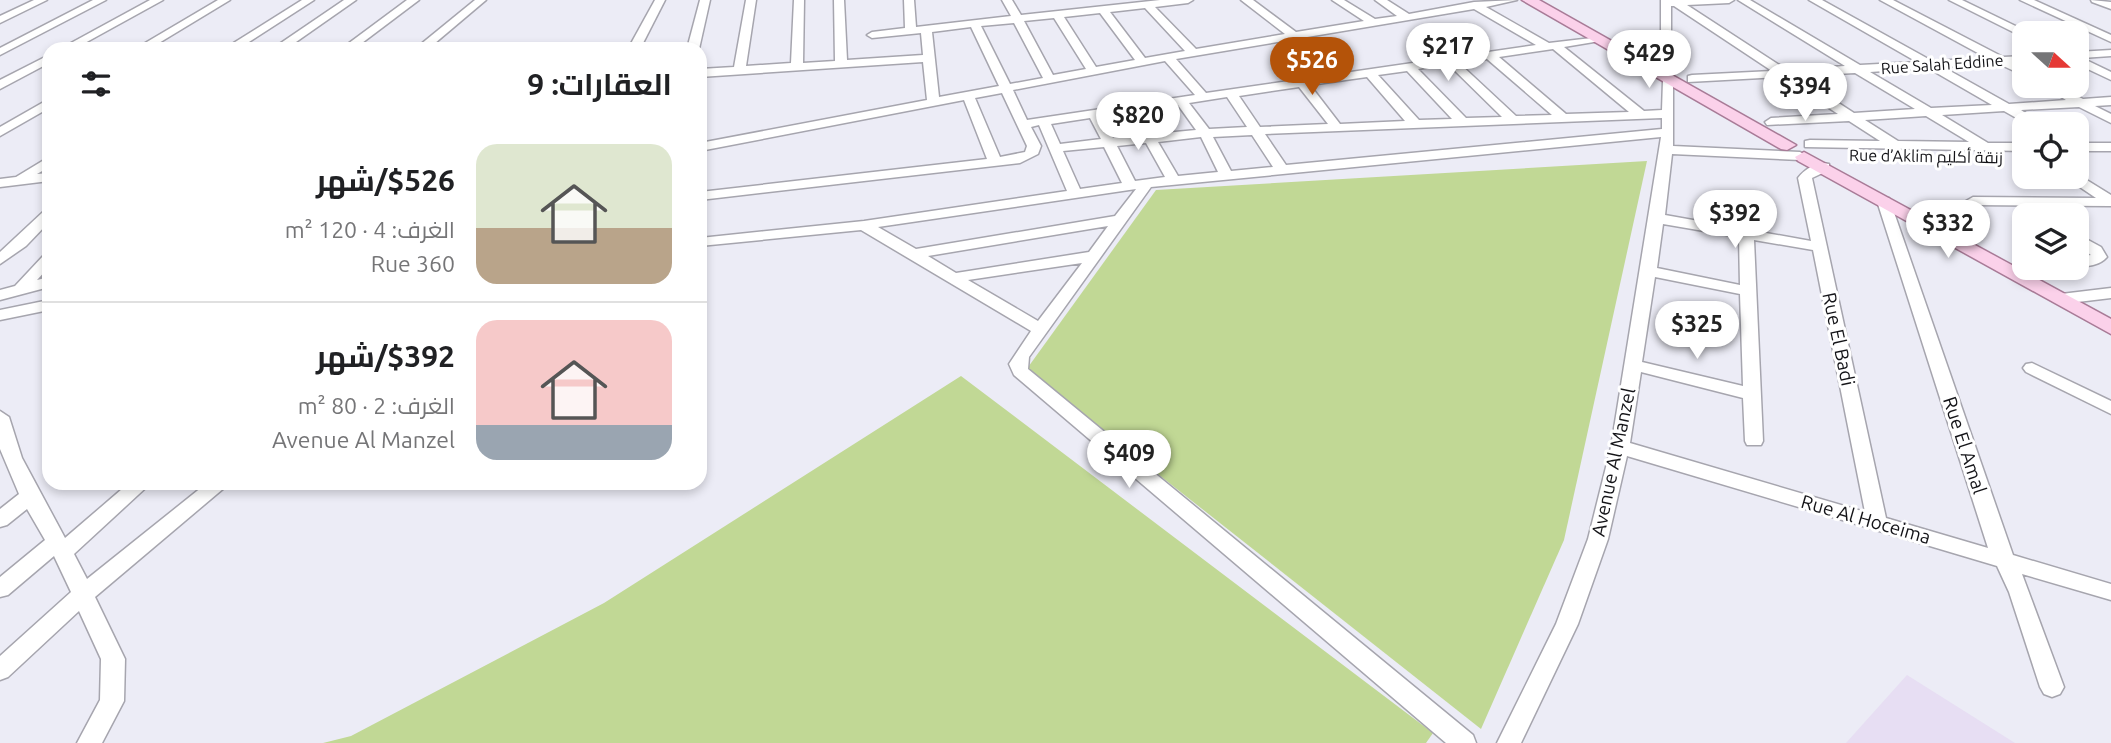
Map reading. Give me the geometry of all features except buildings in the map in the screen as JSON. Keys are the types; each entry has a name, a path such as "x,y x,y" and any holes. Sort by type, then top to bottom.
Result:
{"main road":[{"path":"1529,0 1596,39 1667,72 1692,79 1771,122 1799,148"},
{"path":"1549,0 1799,148 2012,256"},
{"path":"1825,159 1884,201 2111,328"},
{"path":"2056,280 2111,311"}],"street":[{"path":"0,20 42,0"},
{"path":"0,52 101,0"},
{"path":"79,42 158,0"},
{"path":"153,42 225,0"},
{"path":"241,42 309,0"},
{"path":"288,42 351,0"},
{"path":"357,42 414,0"},
{"path":"430,42 481,0"},
{"path":"638,42 660,0"},
{"path":"695,42 705,0"},
{"path":"739,71 751,0"},
{"path":"797,67 799,0"},
{"path":"839,0 841,64"},
{"path":"909,0 911,32"},
{"path":"1007,0 1050,80"},
{"path":"1071,0 1081,13"},
{"path":"873,35 1081,13 1128,3 1148,5 1188,0"},
{"path":"1246,0 1294,36"},
{"path":"1337,0 1372,22"},
{"path":"1380,0 1406,17"},
{"path":"1434,0 1450,9"},
{"path":"707,146 1168,57 1511,0"},
{"path":"1669,2 1729,0"},
{"path":"1743,0 1988,148"},
{"path":"1814,0 2016,112"},
{"path":"1885,0 2012,66"},
{"path":"1954,0 2012,28"},
{"path":"2025,0 2111,39"},
{"path":"2096,0 2111,6"},
{"path":"1669,2 1785,73 1896,146"},
{"name":"Avenue Al Manzel","path":"1508,743 1567,624 1598,540 1620,447 1668,132 1669,2"},
{"path":"1148,5 1193,53"},
{"path":"1474,5 1551,46 1641,115 1668,132"},
{"path":"1103,10 1142,62"},
{"path":"1058,15 1093,72"},
{"path":"707,195 1020,159 1034,150 975,25"},
{"path":"926,30 933,103"},
{"path":"1023,124 1596,39"},
{"path":"2090,55 2111,53"},
{"path":"1489,54 1563,118"},
{"path":"1168,57 1203,97"},
{"path":"707,73 927,58"},
{"path":"1450,60 1513,120"},
{"name":"Rue Salah Eddine","path":"1692,79 2012,60"},
{"path":"0,85 42,62"},
{"path":"2090,64 2111,76"},
{"path":"1409,66 1462,122"},
{"path":"1369,72 1415,124"},
{"path":"1301,82 1337,128"},
{"path":"1230,92 1282,170"},
{"path":"968,96 995,162"},
{"path":"2072,98 2111,119"},
{"path":"1181,100 1205,133 1226,175"},
{"path":"1771,122 2111,101"},
{"path":"0,132 42,107"},
{"path":"1132,107 1174,180"},
{"path":"1094,113 1109,143 1138,184"},
{"path":"1055,148 1205,133 1641,115"},
{"path":"1043,121 1075,193"},
{"path":"707,241 864,225 1138,184 1668,132"},
{"name":"Rue d’Aklim زنقة أكليم","path":"1668,132 1751,152 1896,146 2012,147"},
{"path":"2089,141 2111,141"},
{"path":"2089,147 2111,147"},
{"name":"Rue d’Aklim زنقة أكليم","path":"1825,159 2012,157"},
{"path":"2089,157 2111,157"},
{"name":"Rue El Badi","path":"1825,159 1805,178 1877,522"},
{"path":"5,184 42,165"},
{"path":"5,184 42,178"},
{"path":"1138,184 1120,220 1018,364 1027,378 1464,743"},
{"path":"2089,188 2111,202"},
{"name":"Rue El Amal","path":"1884,201 2005,560 2020,592 2052,687"},
{"path":"1973,201 2111,202"},
{"path":"1657,218 1820,247"},
{"path":"914,254 1120,220"},
{"path":"0,259 21,243 42,221"},
{"path":"864,225 1041,330"},
{"path":"1746,234 1754,441"},
{"path":"2089,245 2096,250 2099,257 2089,261"},
{"path":"953,278 1094,256"},
{"path":"0,295 25,284 42,266"},
{"path":"1648,271 1748,291"},
{"path":"0,282 42,283"},
{"path":"2061,299 2111,293"},
{"path":"0,315 42,306"},
{"path":"1633,365 1752,394"},
{"path":"2032,368 2106,400"},
{"path":"0,417 6,454 60,547 113,659 112,701 89,743"},
{"name":"Rue Al Hoceima","path":"1620,447 2111,592"},
{"path":"0,589 60,547 132,490"},
{"path":"0,670 81,596 211,490"},
{"path":"0,520 30,496"}],"shaded area":[{"path":"1907,675 2015,743 1846,743"}],"green space":[{"path":"1647,161 1564,540 1481,729 1026,370 1156,190"},
{"path":"961,376 1433,733 1426,743 323,743 351,736 604,603"}]}
